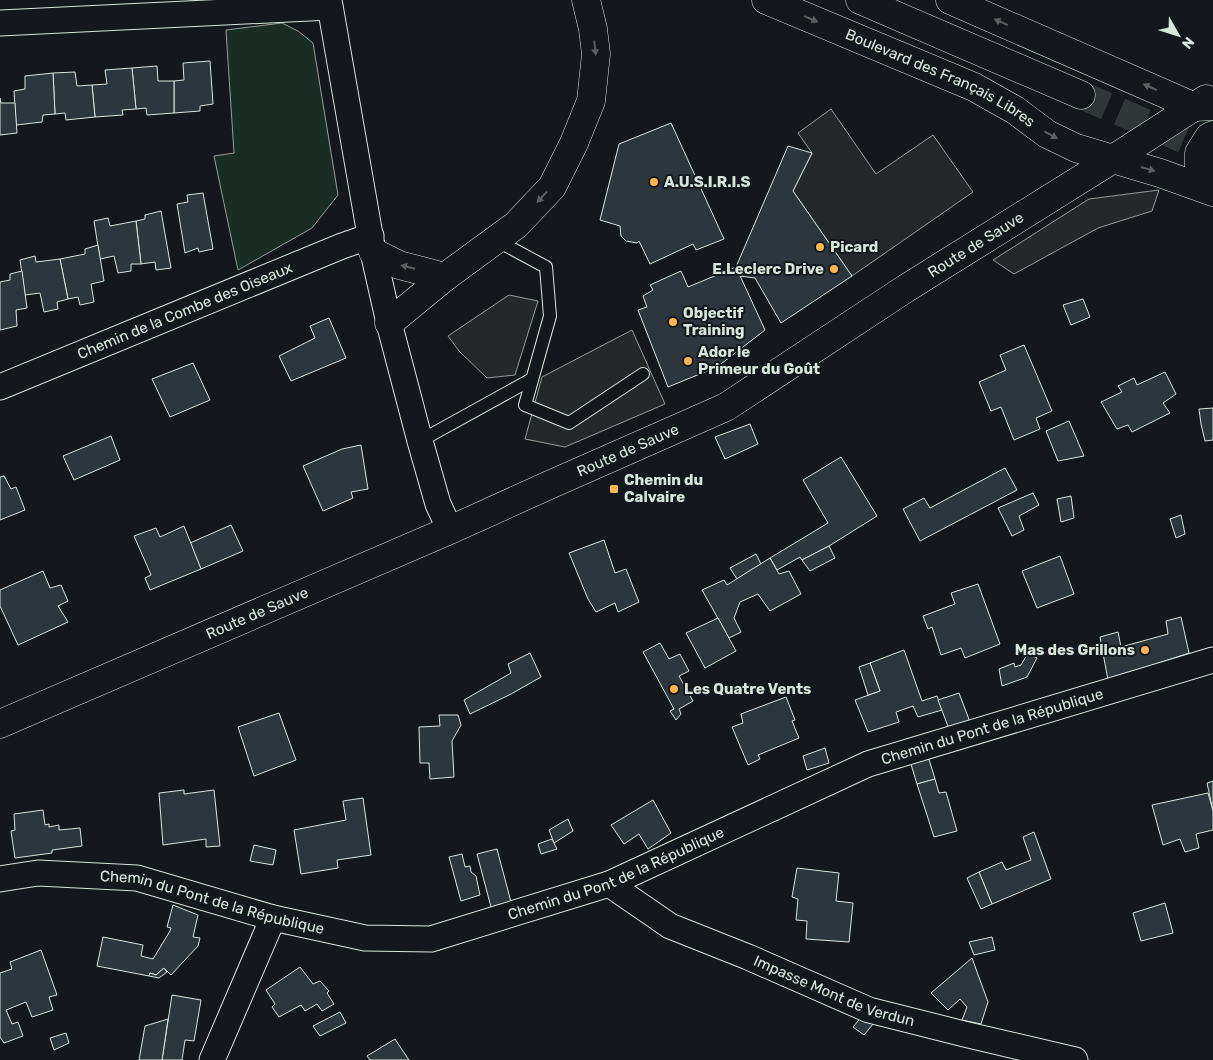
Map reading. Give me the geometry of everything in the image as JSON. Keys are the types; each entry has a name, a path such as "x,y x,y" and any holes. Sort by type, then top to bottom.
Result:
{"main road":[{"path":"389,324 444,277 516,225 552,187 574,143 591,101 596,54 586,0"},
{"name":"Boulevard des Français Libres","path":"766,0 974,87 1015,110 1047,134 1076,148 1210,190"},
{"path":"860,0 1081,95"},
{"path":"950,0 1207,103"},
{"name":"Route de Sauve","path":"0,724 450,530 726,407 905,289 1164,127 1207,103"},
{"path":"1210,190 1199,174 1199,153 1209,137 1213,136"},
{"path":"372,244 399,265 444,277"}],"street":[{"path":"0,23 330,4 372,244 389,324 438,504 450,530"},
{"name":"Chemin de la Combe des Oiseaux","path":"0,387 333,250 372,244"},
{"name":"Chemin du Pont de la République","path":"0,878 38,872 137,878 273,918 365,938 432,939 610,884 868,764 1213,660"},
{"name":"Impasse Mont de Verdun","path":"610,884 670,926 748,957 870,1010 1075,1060"},
{"path":"212,1060 273,918"}],"lane":[{"path":"496,240 546,267 550,316 525,405 569,423 642,374"},
{"path":"420,441 532,379"}],"green space":[{"path":"282,23 298,31 313,43 338,195 312,228 238,270 214,156 234,153 226,30"}],"shaded area":[{"path":"831,109 876,174 933,135 973,192 852,276 793,191 812,153 798,133"},
{"path":"1159,190 1152,211 1098,228 1014,274 993,260 1089,199"},
{"path":"509,295 538,301 515,375 487,378 459,351 448,336"},
{"path":"632,330 665,404 565,447 525,439 542,377"}],"building":[{"path":"210,61 213,104 200,106 200,111 174,113 174,81 184,80 183,63"},
{"path":"157,66 158,81 174,81 174,113 147,115 146,108 136,109 132,68"},
{"path":"132,68 136,109 122,110 123,115 95,117 92,85 107,84 105,70"},
{"path":"75,72 77,86 92,85 95,117 66,120 65,113 55,114 53,73"},
{"path":"53,73 55,114 43,115 42,122 16,125 14,91 25,89 25,76"},
{"path":"0,98 1,103 15,103 17,133 0,135"},
{"name":"A.U.S.I.R.I.S","path":"671,123 724,239 696,250 693,244 650,264 639,241 637,243 626,241 621,236 620,226 600,220 619,144"},
{"path":"788,146 812,153 793,191 852,276 781,323 755,278 740,276 736,267"},
{"path":"203,193 213,249 199,252 198,248 185,253 177,204 188,202 187,195"},
{"path":"161,211 171,268 156,270 155,262 141,264 136,221 145,219 145,215"},
{"path":"108,218 110,226 136,221 141,264 131,264 131,271 118,273 114,256 100,259 94,221"},
{"path":"98,245 104,281 91,284 94,302 80,305 78,297 68,299 60,259 85,254 85,249"},
{"path":"35,256 36,262 60,259 68,299 57,302 58,309 44,312 40,293 25,295 20,260"},
{"path":"736,267 765,330 717,367 668,387 638,310 647,307 643,296 653,290 650,285 681,271 688,287"},
{"path":"22,271 27,308 16,310 17,326 0,330 0,282 10,280 10,274"},
{"path":"1083,299 1090,317 1071,325 1063,305"},
{"path":"329,318 346,358 291,381 279,356 315,338 310,326"},
{"path":"1024,345 1052,411 1036,418 1040,429 1014,440 1001,407 991,411 979,382 1006,370 1000,355"},
{"path":"193,363 210,400 170,417 152,379"},
{"path":"1165,372 1176,394 1163,403 1170,413 1132,432 1128,425 1117,429 1101,402 1122,392 1118,386 1134,378 1137,385"},
{"path":"1213,408 1213,440 1205,441 1199,409"},
{"path":"1069,421 1084,456 1058,461 1046,431"},
{"path":"750,424 758,444 725,459 715,437"},
{"path":"111,436 120,460 74,480 63,456"},
{"path":"361,445 368,489 351,492 353,498 323,511 303,466 342,449"},
{"path":"841,457 877,516 829,546 802,560 800,557 777,570 770,558 828,523 803,480"},
{"path":"1005,468 1017,490 920,541 903,509 924,498 930,508"},
{"path":"4,476 11,489 16,487 25,510 0,520 0,477"},
{"path":"1033,493 1039,505 1019,516 1024,530 1012,536 998,508"},
{"path":"1071,496 1074,518 1061,522 1057,499"},
{"path":"1181,515 1185,534 1176,538 1170,519"},
{"path":"231,525 243,551 201,569 190,543"},
{"path":"184,526 201,569 150,590 145,578 151,575 134,536 156,528 160,537"},
{"path":"604,540 615,573 626,569 639,602 618,612 615,603 596,612 588,599 569,553"},
{"path":"829,546 835,558 810,571 802,560"},
{"path":"756,554 761,564 737,579 730,568"},
{"path":"1060,556 1074,594 1037,608 1022,571"},
{"path":"770,558 779,574 789,571 801,594 770,611 758,594 740,602 734,618 741,632 729,638 702,590 724,580 727,585"},
{"path":"43,571 50,588 61,585 68,601 58,606 68,622 18,645 0,606 0,590"},
{"path":"978,584 1000,644 965,658 961,648 941,655 932,627 928,629 923,616 955,604 951,593"},
{"name":"Mas des Grillons","path":"1181,617 1189,653 1108,680 1100,637 1118,632 1121,647 1168,634 1166,621"},
{"path":"718,618 736,651 705,668 686,633"},
{"name":"Les Quatre Vents","path":"660,643 669,659 680,654 689,671 679,676 693,701 679,709 681,714 676,720 670,711 674,709 643,652"},
{"path":"904,650 922,701 937,696 942,710 918,717 913,706 896,712 899,722 868,732 855,700 880,691 870,663"},
{"path":"530,653 541,677 470,714 464,700 511,673 508,664"},
{"path":"1028,653 1037,658 1027,677 1002,686 999,669 1014,663 1015,667 1021,665"},
{"path":"870,663 880,691 868,695 859,667"},
{"path":"959,693 970,722 949,729 938,700"},
{"path":"786,697 795,720 792,721 799,738 758,755 760,759 748,765 732,727 743,723 741,714"},
{"path":"279,713 296,760 254,776 238,727"},
{"path":"439,715 458,715 461,725 452,741 454,777 430,779 429,763 420,763 419,727 440,726"},
{"path":"825,748 829,763 807,770 803,756"},
{"path":"928,756 935,779 917,784 910,761"},
{"path":"935,779 939,793 946,792 957,831 934,837 917,784"},
{"path":"1213,781 1213,811 1207,783"},
{"path":"184,790 184,794 214,790 220,846 206,847 206,839 163,845 159,793"},
{"path":"1208,793 1213,811 1213,830 1196,834 1199,848 1185,852 1180,839 1163,845 1152,805"},
{"path":"363,798 371,855 337,860 338,868 301,874 294,830 346,820 343,801"},
{"path":"653,800 671,833 648,849 639,834 624,844 611,825"},
{"path":"43,810 45,825 49,824 49,827 59,825 59,830 80,828 82,846 52,850 52,853 15,858 11,831 15,830 14,814"},
{"path":"568,819 573,831 554,843 549,830"},
{"path":"1034,832 1051,879 992,904 979,872 1002,862 1006,870 1031,860 1023,837"},
{"path":"552,839 557,849 541,854 538,844"},
{"path":"254,845 276,850 273,865 250,861"},
{"path":"497,849 511,902 491,907 477,854"},
{"path":"462,854 465,867 470,866 471,872 476,876 480,895 461,901 449,857"},
{"path":"797,868 839,873 836,901 853,903 849,942 806,939 807,921 796,920 798,899 792,897"},
{"path":"979,872 992,904 981,909 967,878"},
{"path":"1165,903 1173,933 1141,941 1133,913"},
{"path":"173,905 198,915 193,937 200,938 198,946 171,975 164,968 156,975 150,973 149,976 97,966 103,937 143,945 141,956 153,959 170,931 171,928 167,927"},
{"path":"992,937 995,950 974,955 969,942"},
{"path":"41,950 57,995 49,997 53,1010 32,1017 26,1002 6,1010 12,1024 18,1022 23,1036 4,1043 0,1037 0,973 12,969 10,962"},
{"path":"972,958 988,1002 981,1024 962,1020 967,1007 960,999 948,1010 931,993"},
{"path":"300,967 313,984 320,981 329,991 327,993 334,1004 322,1011 317,1004 305,1011 301,1005 279,1017 272,1007 275,1004 266,990"},
{"path":"164,968 167,972 159,978 149,976 150,973 156,975"},
{"path":"172,995 201,1000 194,1041 185,1040 182,1060 162,1060"},
{"path":"340,1012 346,1023 320,1036 313,1026"},
{"path":"863,1015 873,1024 864,1035 853,1027"},
{"path":"168,1019 162,1060 139,1060 145,1026"},
{"path":"66,1033 69,1043 54,1050 50,1038"},
{"path":"395,1039 409,1060 370,1060 367,1056"}],"tunnel":[{"path":"1081,95 1213,152"}],"place":[{"name":"A.U.S.I.R.I.S","path":"654,182"},
{"name":"Picard","path":"820,247"},
{"name":"E.Leclerc Drive","path":"834,269"},
{"name":"Objectif Training","path":"673,322"},
{"name":"Ador le Primeur du Goût","path":"688,361"},
{"name":"Chemin du Calvaire","path":"614,489"},
{"name":"Mas des Grillons","path":"1145,650"},
{"name":"Les Quatre Vents","path":"674,689"}]}
